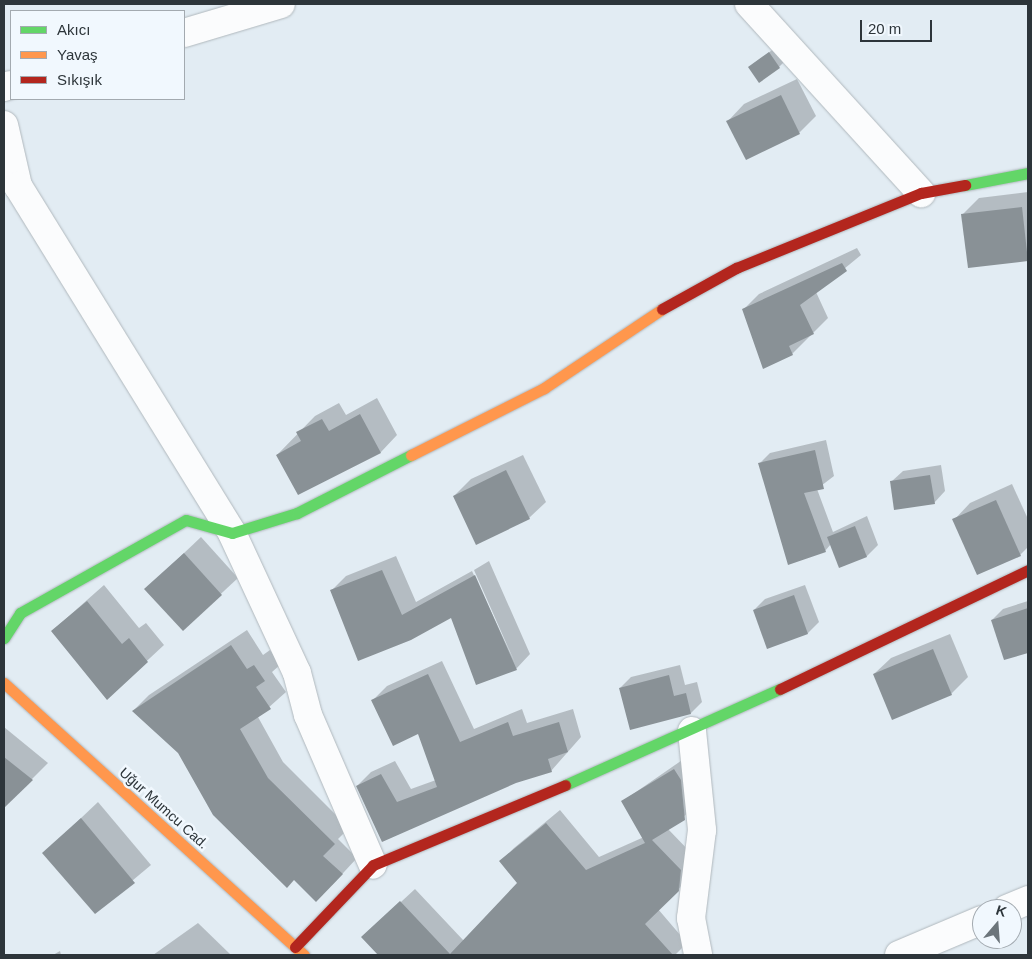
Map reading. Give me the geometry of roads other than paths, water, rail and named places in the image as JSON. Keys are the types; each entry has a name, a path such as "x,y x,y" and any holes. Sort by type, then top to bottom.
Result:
{"street":[{"path":"185,33 281,4"},
{"path":"749,4 921,193"},
{"path":"4,125 23,195 62,264 135,370 232,533 298,673 308,715 373,865"},
{"path":"4,638 20,613 186,520 232,533 297,513 544,388 632,326 736,268 921,193 1028,173"},
{"path":"294,947 373,865 692,730 1028,570"},
{"name":"Uğur Mumcu Cad.","path":"4,683 304,955"},
{"path":"692,730 702,830 691,918 698,955"},
{"path":"899,955 972,924"}]}
